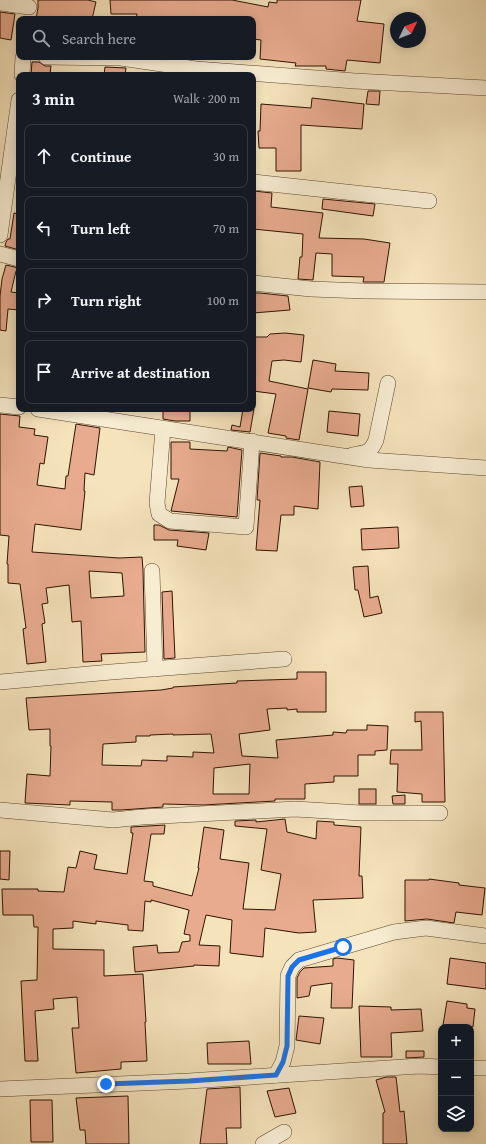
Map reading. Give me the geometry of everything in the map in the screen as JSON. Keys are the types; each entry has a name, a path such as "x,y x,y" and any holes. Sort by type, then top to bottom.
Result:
{"street":[{"path":"0,3 29,9"},
{"path":"22,72 23,60"},
{"path":"135,60 196,69 236,72"},
{"path":"256,74 355,81 486,88"},
{"path":"0,235 16,126"},
{"path":"256,182 429,201"},
{"path":"0,254 16,257"},
{"path":"256,283 311,289 486,292"},
{"path":"348,456 369,452 372,448 376,440 388,383"},
{"path":"0,405 16,407"},
{"path":"58,412 369,460 486,468"},
{"path":"163,428 156,503 159,514 170,521 246,527 252,441"},
{"path":"152,571 155,669"},
{"path":"0,682 284,659"},
{"path":"0,810 113,820 295,809 361,813 440,813"},
{"path":"276,1075 283,1062 287,1046 288,976 292,967 299,960 394,932 426,928 486,936"},
{"path":"0,1089 189,1081 419,1066 438,1067"},
{"path":"474,1068 486,1068"},
{"path":"263,1144 284,1132"}],"building":[{"path":"38,0 88,0 96,2 93,16 37,16"},
{"path":"110,0 232,0 268,7 269,2 277,3 277,0 361,0 357,21 384,24 380,63 347,60 345,71 326,69 326,66 295,66 296,63 260,59 261,40 256,39 256,16 137,16 137,14 111,14"},
{"path":"0,12 15,14 11,40 0,38"},
{"path":"32,62 39,62 45,66 51,66 50,72 31,72"},
{"path":"105,67 126,68 125,72 104,72"},
{"path":"368,91 380,91 379,105 366,104"},
{"path":"312,98 364,104 362,129 301,125 301,171 276,171 276,148 259,148 258,131 260,131 261,104 311,108"},
{"path":"256,191 272,193 271,207 323,213 319,238 364,239 390,243 384,282 363,282 364,277 332,276 332,254 316,253 313,280 298,279 300,257 302,257 303,234 256,229"},
{"path":"323,199 375,204 373,216 322,209"},
{"path":"14,213 16,213 16,249 5,246 8,239 10,239"},
{"path":"6,265 16,267 11,292 16,293 16,310 8,309 6,331 0,330 0,296 2,279"},
{"path":"256,293 288,296 290,310 256,313"},
{"path":"285,333 304,335 301,362 284,360 272,361 269,381 308,389 299,440 268,433 276,394 256,391 256,337 267,337 270,334"},
{"path":"313,360 336,364 335,371 369,373 368,390 332,389 331,392 308,388"},
{"path":"329,411 360,414 358,436 327,432"},
{"path":"163,412 190,412 190,421 163,419"},
{"path":"242,412 253,412 250,432 231,430 232,425 240,427"},
{"path":"0,414 20,416 19,427 35,429 34,435 48,437 44,464 40,463 37,485 65,489 76,424 100,428 94,475 85,473 85,491 81,530 35,524 32,552 119,558 142,557 145,652 101,654 102,661 83,662 81,621 72,622 69,585 46,588 48,603 42,604 45,623 42,624 46,662 27,664 23,629 26,628 20,584 8,583 7,564 9,536 0,535","holes":["89,571 122,573 124,596 91,598"]},
{"path":"171,442 190,442 190,449 227,451 228,447 242,450 237,517 171,511 179,479 171,479"},
{"path":"260,453 320,462 318,509 294,506 294,515 281,515 277,551 256,550 260,500 257,500"},
{"path":"362,486 364,506 351,507 349,487"},
{"path":"154,525 159,525 169,530 209,533 206,550 177,546 178,540 154,540"},
{"path":"398,527 399,548 362,550 361,529"},
{"path":"368,566 370,598 378,596 382,613 364,617 358,590 355,590 353,567"},
{"path":"172,591 175,658 164,659 162,592"},
{"path":"297,672 326,672 326,712 297,712 297,709 287,710 287,708 267,709 270,730 239,734 242,756 278,758 276,740 333,735 333,732 346,733 347,730 367,730 367,725 388,726 387,750 375,751 375,755 358,755 358,776 334,776 334,782 305,784 305,799 275,799 275,801 203,805 163,804 163,807 121,810 112,810 112,802 70,801 70,805 25,803 27,774 50,776 51,746 50,729 29,730 26,698 161,690 173,687 237,683 237,681 297,679","holes":["211,734 214,753 193,752 193,757 167,756 167,761 142,760 141,766 102,765 103,744 136,742 136,736","250,764 249,794 213,794 214,768"]},
{"path":"415,712 443,712 445,802 422,802 422,794 397,792 398,764 390,764 391,750 422,750 421,721 415,722"},
{"path":"359,789 376,789 376,804 359,804"},
{"path":"405,795 405,804 393,804 392,796"},
{"path":"285,819 287,832 316,839 317,821 334,822 334,825 361,827 359,876 362,876 363,898 313,900 316,932 299,933 265,928 263,957 230,953 232,920 206,915 199,945 220,946 219,966 194,965 135,972 133,947 157,945 158,953 179,952 182,942 190,941 190,935 184,934 189,910 151,900 151,902 145,901 143,931 128,930 128,925 96,921 96,924 73,921 73,928 53,929 53,949 104,950 104,976 143,974 147,1061 121,1062 121,1069 76,1073 72,1028 79,1028 77,997 53,999 54,1009 35,1011 38,1061 25,1061 21,981 37,980 38,927 34,927 33,915 3,915 2,889 38,889 38,891 64,892 68,867 76,868 80,851 97,855 94,869 127,874 133,833 131,833 131,827 165,825 164,834 151,834 144,881 153,882 153,886 192,896 199,868 204,827 224,830 220,859 249,863 243,909 275,910 281,874 261,870 267,829 235,826 235,821 256,820 256,822"},
{"path":"0,851 10,851 9,880 0,879"},
{"path":"429,879 485,888 482,915 456,912 454,923 427,919 405,921 405,880"},
{"path":"450,958 486,963 486,989 447,984"},
{"path":"333,959 354,960 352,1008 331,1008 332,983 311,986 309,996 297,998 297,978 304,968 333,966"},
{"path":"447,1001 467,1004 467,1008 475,1009 473,1024 443,1024"},
{"path":"359,1006 391,1007 391,1010 421,1009 423,1031 391,1033 392,1057 361,1057"},
{"path":"299,1016 324,1018 320,1044 296,1040"},
{"path":"249,1041 251,1064 208,1064 207,1043"},
{"path":"406,1051 424,1051 424,1057 406,1058"},
{"path":"386,1077 396,1077 400,1112 404,1111 407,1144 383,1144 383,1113 385,1112 376,1080"},
{"path":"240,1087 241,1128 226,1128 227,1144 200,1144 207,1089"},
{"path":"289,1088 296,1113 275,1117 267,1091"},
{"path":"128,1096 129,1144 86,1144 85,1130 80,1130 76,1098"},
{"path":"30,1100 52,1100 53,1142 31,1142"}],"route":[{"path":"106,1084 189,1081 276,1075 283,1062 287,1046 288,976 292,967 299,960 343,947"}]}
